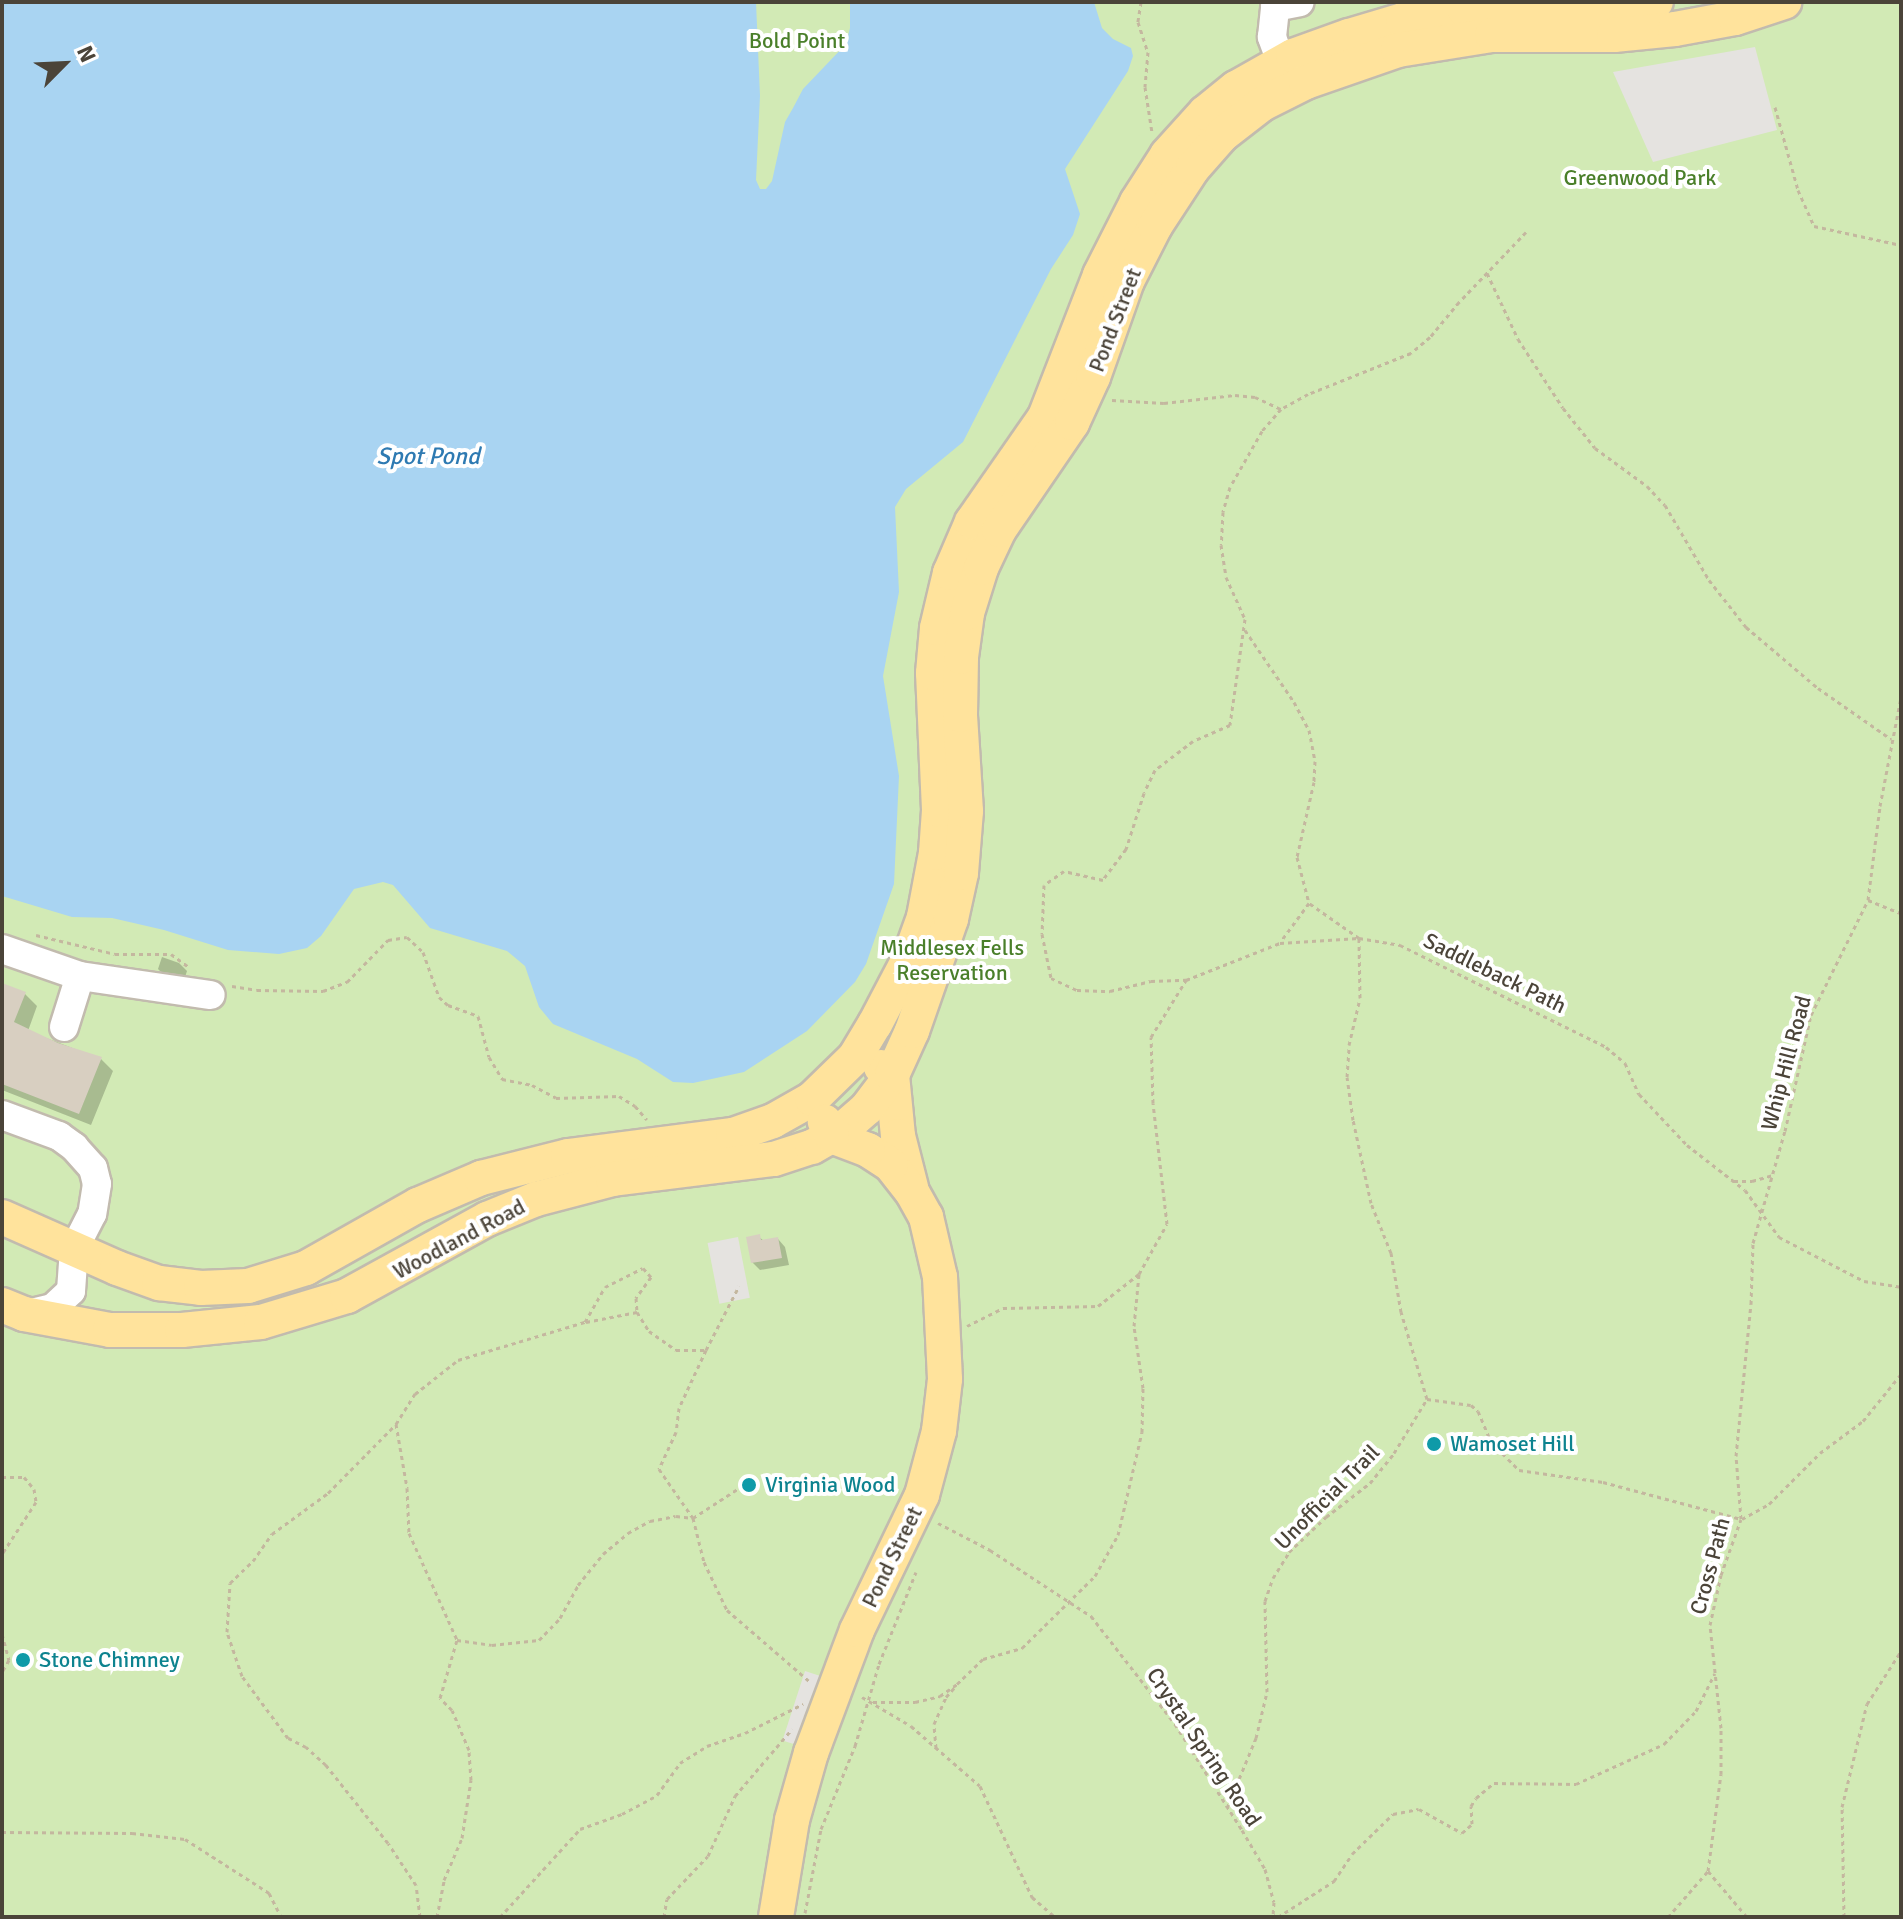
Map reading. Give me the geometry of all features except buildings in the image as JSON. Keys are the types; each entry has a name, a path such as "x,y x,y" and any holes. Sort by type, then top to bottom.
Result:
{"main road":[{"name":"Pond Street","path":"822,1091 855,1057 909,959 931,886 939,810 933,673 937,628 950,573 979,511 1045,417 1100,275 1137,202 1167,155 1217,102 1281,62 1321,45 1403,20 1504,4 1604,7 1656,2"},
{"name":"Pond Street","path":"912,1192 898,1136 892,1075 945,939 961,873 966,811 960,679 971,600 999,530 1060,446 1084,398 1127,281 1176,191 1222,135 1277,95 1349,65 1416,46 1492,35 1614,35 1667,31 1735,18 1784,2"},
{"path":"855,1057 873,1061 892,1075"},
{"name":"Woodland Road","path":"9,1312 86,1327 145,1331 219,1327 289,1316 347,1296 467,1229 536,1199 613,1179 774,1159 832,1136 867,1108 892,1075"},
{"path":"822,1091 820,1108 832,1136"},
{"name":"Woodland Road","path":"2,1217 159,1283 201,1288 248,1286 306,1268 408,1209 481,1178 568,1156 660,1146 748,1131 785,1115 822,1091"},
{"name":"Pond Street","path":"776,1917 813,1703 857,1630 915,1511 939,1431 946,1358 936,1248 929,1223 896,1170 878,1155 832,1136"}],"street":[{"path":"1281,62 1272,37 1275,7 1300,2"},
{"path":"11,951 80,976 220,990"},
{"path":"64,1027 80,976"},
{"path":"2,1115 59,1136 93,1168 97,1184 95,1202 74,1249 74,1278 67,1296 48,1311 9,1312"}],"path":[{"path":"1141,2 1138,22 1148,52 1145,87 1150,123 1167,155"},
{"path":"1775,107 1798,190 1814,226 1901,245"},
{"path":"1526,232 1430,337 1411,353 1281,409 1241,464 1223,512 1223,562 1226,577 1244,612 1245,630 1309,730 1314,782 1297,857 1309,903 1359,938 1360,998 1349,1045 1347,1077 1353,1120 1371,1203 1391,1253 1401,1312 1427,1399 1471,1405 1478,1411 1491,1442 1519,1470 1603,1482 1741,1519 1769,1504 1820,1453 1863,1421 1901,1374"},
{"path":"1487,273 1518,339 1563,408 1595,448 1647,486 1665,505 1709,580 1746,627 1818,688 1891,739"},
{"path":"1084,398 1164,403 1235,395 1255,397 1281,409"},
{"name":"Saddleback Path","path":"1245,630 1230,725 1193,741 1155,770 1144,793 1126,849 1103,880 1064,871 1044,885 1042,934 1051,978 1077,990 1110,991 1151,981 1186,980 1280,943 1359,938 1400,945 1606,1047 1625,1063 1639,1094 1687,1145 1734,1181 1761,1209 1779,1237 1864,1281 1901,1287"},
{"name":"Whip Hill Road","path":"1761,1209 1773,1175 1811,1015 1868,900 1891,739 1901,697"},
{"path":"1868,900 1901,913"},
{"path":"1280,943 1309,903"},
{"path":"220,990 323,991 347,982 388,940 407,937 423,952 439,997 448,1005 478,1016 489,1057 502,1079 532,1085 556,1098 619,1096 635,1106 651,1123 660,1146"},
{"path":"11,951 171,954 181,959 193,972"},
{"path":"963,1327 1003,1308 1098,1306 1139,1274 1167,1224 1153,1103 1151,1037 1186,980"},
{"path":"1734,1181 1773,1175"},
{"name":"Cross Path","path":"1708,1871 1721,1774 1717,1670 1710,1625 1714,1600 1741,1519 1736,1456 1751,1304 1753,1243 1761,1209"},
{"path":"585,1322 605,1287 643,1268 651,1277 636,1298 637,1312 649,1331 676,1350 706,1350"},
{"path":"873,1702 915,1702 940,1696 983,1659 1022,1648 1095,1576 1118,1535 1142,1432 1143,1388 1134,1326 1139,1274"},
{"path":"739,1286 679,1408 676,1432 659,1469 693,1518 704,1562 727,1610 795,1667 813,1703"},
{"path":"420,1917 419,1900 409,1871 326,1765 306,1747 288,1738 242,1676 227,1632 230,1583 253,1561 272,1534 328,1493 396,1424 415,1394 458,1360 585,1322 637,1312"},
{"name":"Unofficial Trail","path":"1227,1808 1256,1738 1267,1692 1265,1601 1273,1578 1289,1552 1326,1517 1370,1483 1394,1453 1427,1399"},
{"path":"396,1424 407,1488 409,1533 457,1640 440,1698 452,1710 469,1750 471,1780 462,1838 444,1880 437,1917"},
{"path":"2,1477 24,1477 34,1489 36,1502 2,1554"},
{"path":"457,1640 492,1645 539,1640 560,1618 578,1585 603,1554 628,1533 650,1521 676,1516 693,1518 739,1488"},
{"name":"Crystal Spring Road","path":"915,1511 990,1550 1073,1601 1091,1616 1175,1724 1265,1869 1275,1917"},
{"path":"2,1634 9,1660 2,1672"},
{"path":"1844,1917 1842,1807 1867,1704 1901,1651"},
{"path":"936,1748 934,1724 946,1697 983,1659"},
{"path":"1275,1917 1334,1881 1352,1854 1393,1814 1419,1809 1462,1833 1472,1824 1471,1806 1480,1792 1494,1783 1576,1784 1664,1744 1696,1711 1717,1670"},
{"path":"500,1917 580,1829 622,1814 657,1795 680,1763 707,1746 845,1692 873,1702 911,1726 980,1786 1032,1897 1055,1917"},
{"path":"664,1917 667,1899 708,1856 735,1796 793,1727"},
{"path":"2,1832 132,1833 185,1839 269,1893 281,1917"},
{"path":"1668,1917 1708,1871 1747,1917"}],"green space":[{"name":"Middlesex Fells Reservation","path":"2,2 1901,2 1901,1917 2,1917"}],"shaded area":[{"path":"1755,47 1777,130 1653,162 1613,72"},
{"path":"738,1237 750,1298 719,1304 708,1243"},
{"path":"805,1671 820,1676 798,1745 782,1740"}],"water":[{"name":"Spot Pond","path":"2,2 756,2 760,96 756,180 760,189 766,189 772,181 785,122 803,89 846,44 850,28 850,2 1094,2 1102,28 1113,39 1131,48 1133,56 1128,71 1065,169 1080,214 1073,235 1051,269 963,442 906,489 895,507 899,592 883,676 899,776 894,884 866,964 855,982 807,1031 744,1072 693,1083 673,1082 637,1059 553,1024 539,1007 525,966 507,951 430,928 393,885 383,882 354,889 321,936 307,948 279,954 228,950 164,930 112,918 72,917 2,896"}],"place":[{"name":"Wamoset Hill","path":"1434,1444"},
{"name":"Virginia Wood","path":"749,1485"},
{"name":"Stone Chimney","path":"23,1660"}],"park label":[{"name":"Bold Point","path":"797,41"},
{"name":"Greenwood Park","path":"1640,178"}]}
